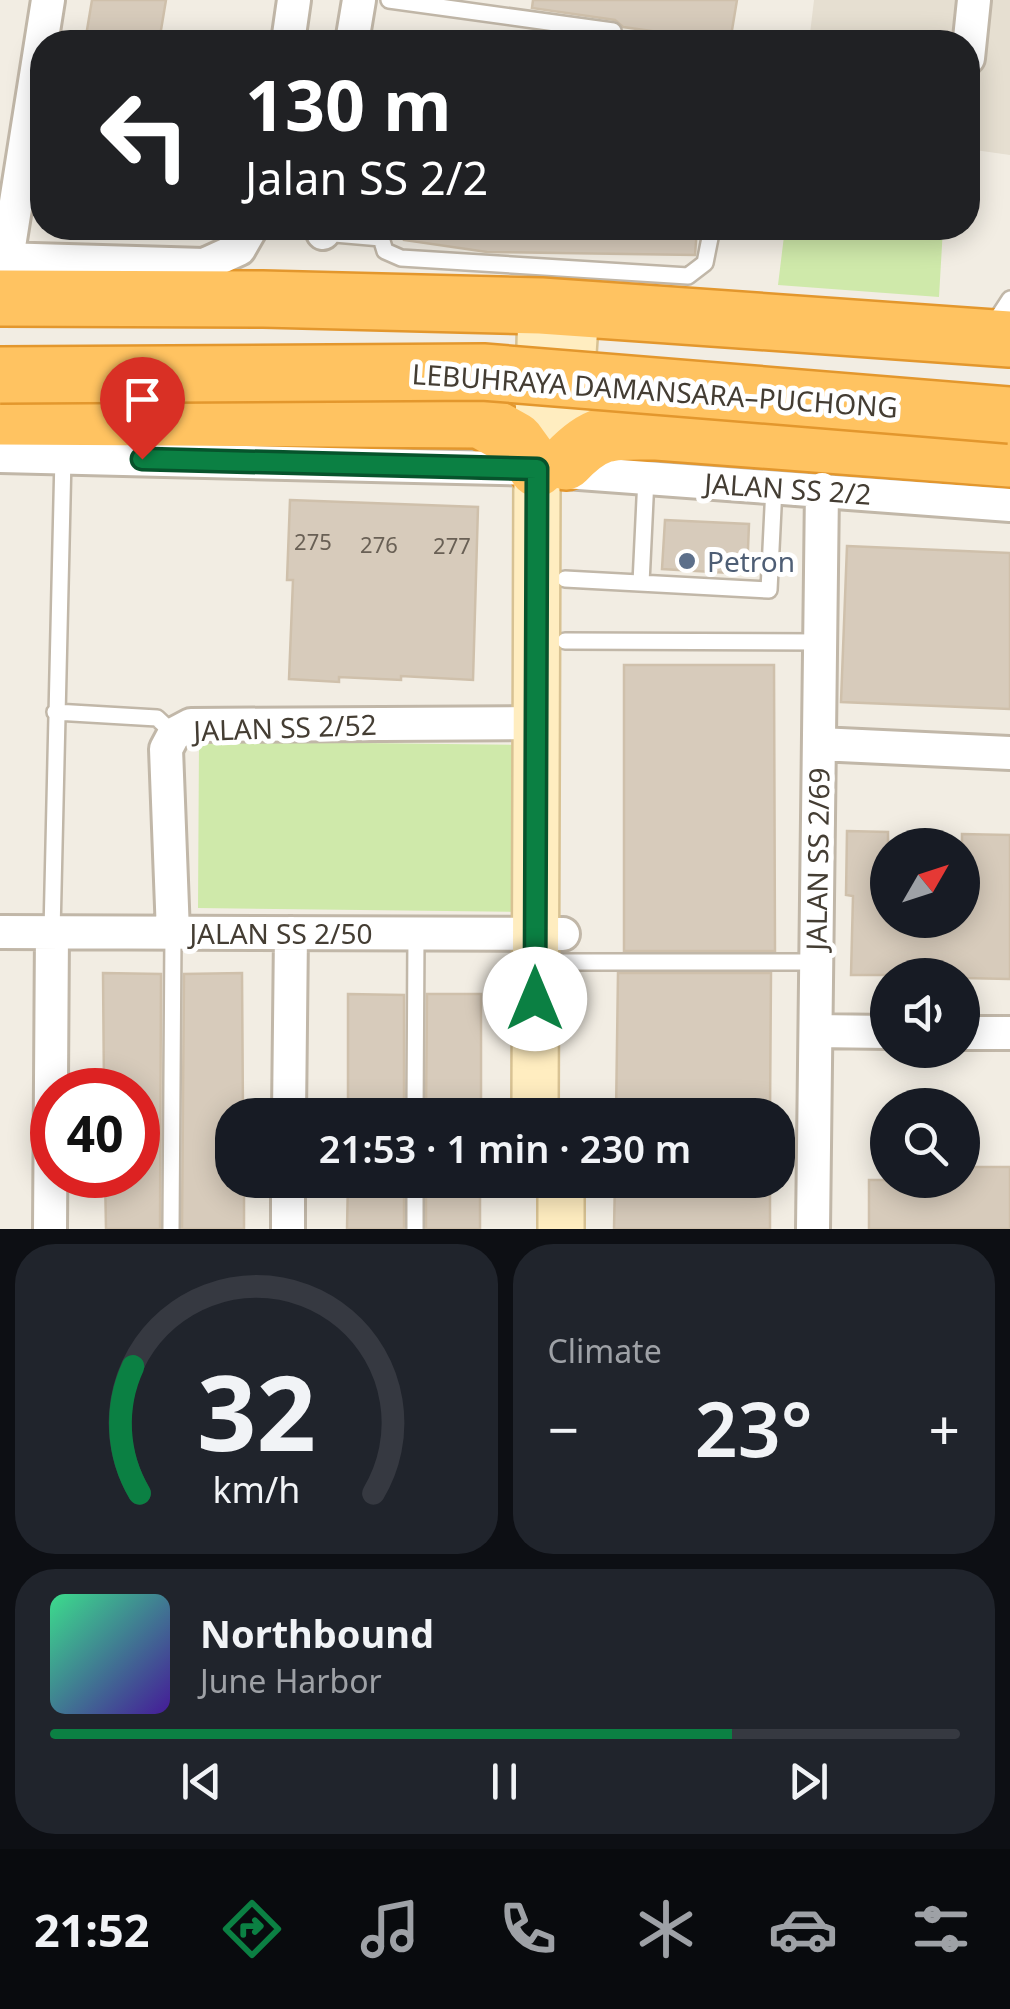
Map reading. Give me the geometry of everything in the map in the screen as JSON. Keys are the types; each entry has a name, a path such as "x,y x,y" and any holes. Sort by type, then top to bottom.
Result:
{"highway":[{"path":"2,272 246,298 559,308 1004,339"},
{"path":"473,305 492,322 511,357 510,374 500,401 480,420"},
{"path":"644,314 617,350 612,364 614,383 652,455"},
{"name":"LEBUHRAYA DAMANSARA–PUCHONG","path":"0,337 484,342 1004,339"},
{"name":"LEBUHRAYA DAMANSARA–PUCHONG","path":"0,375 483,372 1010,415"},
{"path":"0,417 480,420 556,468 585,442 603,432 652,455 1010,459"}],"street":[{"path":"43,30 48,0"},
{"path":"290,30 294,0"},
{"path":"354,30 359,0"},
{"path":"971,30 974,0"},
{"path":"30,106 2,272 204,265 239,249 244,240"},
{"path":"559,308 556,468 537,722 561,1098"},
{"name":"JALAN SS 2/2","path":"652,455 774,487 1010,505"},
{"path":"0,456 556,468"},
{"path":"537,1098 554,943 565,641 565,579 556,468"},
{"name":"JALAN SS 2/69","path":"814,1229 822,489"},
{"name":"JALAN SS 2/52","path":"173,932 166,749 174,734 191,724 537,722"},
{"path":"818,744 1010,753"},
{"name":"JALAN SS 2/50","path":"0,932 416,934 554,943"},
{"path":"50,1229 52,932"},
{"path":"289,1098 292,933"},
{"path":"816,1032 870,1032"},
{"path":"980,1033 1010,1034"},
{"path":"288,1198 288,1229"},
{"path":"534,1198 534,1229"},
{"path":"561,1198 561,1229"}],"lane":[{"path":"389,0 435,3 607,30"},
{"path":"382,240 385,250 401,258 688,276 705,263 710,240"},
{"path":"641,583 652,455"},
{"path":"52,932 63,457"},
{"path":"565,579 769,590 774,487"},
{"path":"565,641 820,642"},
{"path":"55,712 157,718 174,734"},
{"path":"171,1229 173,932"},
{"path":"415,1098 416,934"},
{"path":"554,943 816,962"},
{"path":"414,1229 415,1198"}],"shaded area":[{"path":"814,0 1010,0 1010,155 980,151 980,30 810,30"}],"green space":[{"path":"784,240 942,240 939,297 778,285"},
{"path":"199,741 523,745 521,912 198,908"}],"building":[{"path":"92,0 166,0 161,30 87,30"},
{"path":"533,0 737,0 732,30 644,30 623,27 615,20 532,8"},
{"path":"404,240 696,240 695,255 487,252"},
{"path":"290,500 478,507 473,680 401,676 401,680 339,677 339,682 289,679 293,580 287,580"},
{"path":"665,520 749,524 747,574 662,569"},
{"path":"847,546 1010,553 1010,709 841,702"},
{"path":"624,665 774,665 775,951 624,951"},
{"path":"847,831 870,832 870,938 980,938 980,834 1010,835 1010,979 980,978 980,958 870,958 870,975 851,975 853,896 846,895"},
{"path":"103,973 161,974 160,1229 106,1229 105,1198 160,1198 160,1068 104,1068"},
{"path":"242,973 243,1098 215,1098 215,1198 244,1198 244,1229 182,1229 184,974"},
{"path":"618,973 771,973 770,1098 616,1098"},
{"path":"348,994 404,995 404,1098 348,1098"},
{"path":"427,994 481,994 481,1098 426,1098"},
{"path":"980,1167 1010,1167 1010,1229 869,1229 869,1180 870,1198 980,1198"},
{"path":"348,1198 404,1198 404,1229 347,1229"},
{"path":"426,1198 480,1198 480,1229 426,1229"},
{"path":"615,1198 770,1198 770,1229 614,1229"}],"place":[{"name":"Petron","path":"687,561"}],"route":[{"path":"142,459 537,469 535,999"}]}
